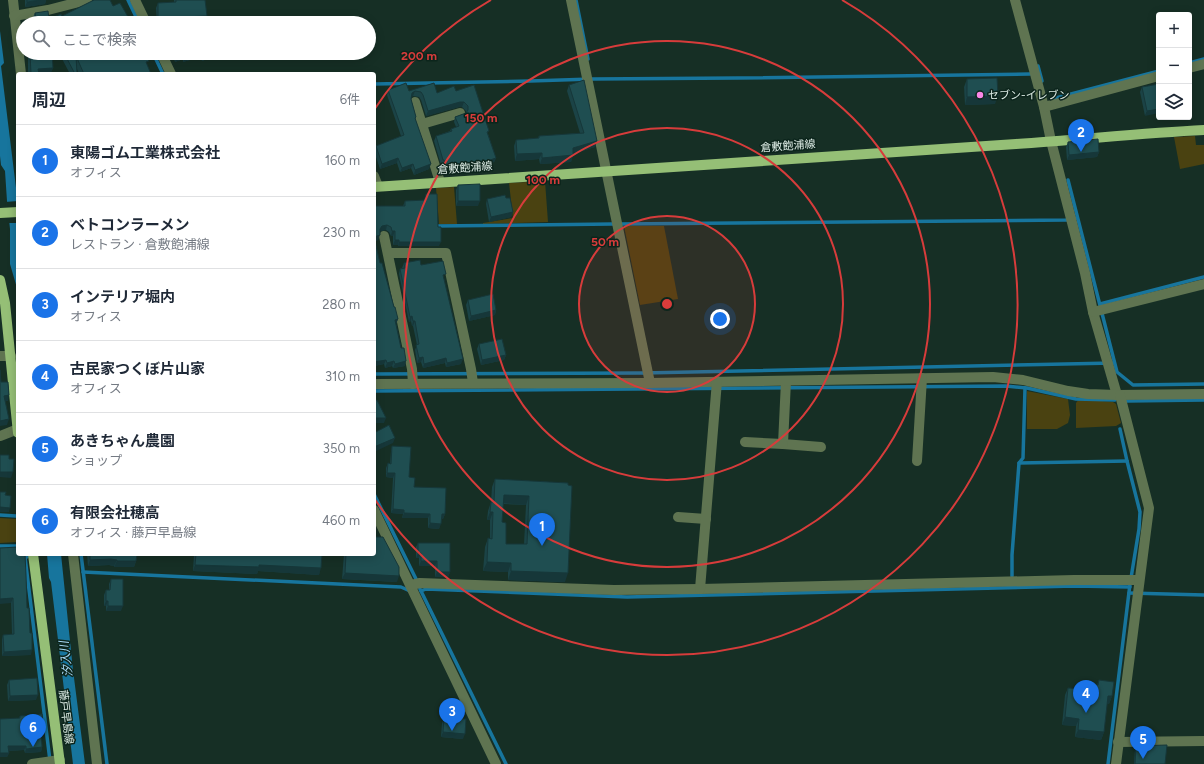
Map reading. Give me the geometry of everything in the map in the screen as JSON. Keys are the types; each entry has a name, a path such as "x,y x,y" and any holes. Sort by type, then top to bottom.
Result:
{"main road":[{"name":"倉敷飽浦線","path":"376,187 1051,142 1154,132 1204,130"},
{"path":"0,213 16,212"},
{"path":"0,280 6,303 16,408"},
{"name":"藤戸早島線","path":"33,556 55,762"}],"street":[{"path":"13,0 16,33"},
{"path":"14,16 48,10 87,0"},
{"path":"135,0 143,16"},
{"path":"571,0 648,376"},
{"path":"1017,0 1048,106 1051,142 1071,219 1098,311 1108,363 1119,395 1149,508 1135,586 1116,764"},
{"path":"19,60 21,72"},
{"path":"164,60 170,72"},
{"path":"1192,67 1204,64"},
{"path":"1048,106 1156,77"},
{"path":"415,102 440,182"},
{"path":"422,124 460,113"},
{"path":"384,236 412,376"},
{"path":"388,253 446,252 472,377"},
{"path":"1098,311 1204,284"},
{"path":"0,356 11,356"},
{"path":"376,384 412,376 648,376 716,387 922,383 993,377 1008,378 1088,394 1204,394"},
{"path":"917,461 922,383"},
{"path":"783,444 786,385"},
{"path":"700,589 716,387"},
{"path":"0,436 16,430"},
{"path":"745,442 821,447"},
{"path":"376,514 415,588 496,764"},
{"path":"678,517 706,518"},
{"path":"73,556 97,764"},
{"path":"415,588 614,590 700,589 1074,580 1135,586"},
{"path":"1118,742 1204,741"},
{"path":"32,764 55,762"}],"shaded area":[{"path":"1195,136 1196,145 1204,145 1204,164 1180,169 1174,137"},
{"path":"545,181 548,222 483,224 513,218 509,183"},
{"path":"454,187 457,224 439,224 436,188"},
{"path":"624,226 664,226 678,299 640,305"},
{"path":"1027,391 1068,399 1070,415 1068,423 1057,429 1027,429"},
{"path":"1079,399 1113,402 1116,404 1121,423 1116,426 1076,428 1076,403"},
{"path":"0,518 16,519 16,542 0,543"}],"water":[{"path":"0,31 4,63 1,66 16,188 16,285 10,264 10,229 5,171 1,165"},
{"name":"汐入川","path":"47,556 61,556 73,670 85,764 73,764 51,582 49,578"}],"pier":[{"path":"16,201 16,223 7,223 5,202"}],"building":[{"path":"27,0 41,0 27,2"},
{"path":"94,0 110,0 113,6 120,3 128,16 62,16"},
{"path":"176,0 205,0 207,16 158,16 158,3 176,2"},
{"path":"48,11 49,16 36,16 35,13"},
{"path":"30,60 52,60 53,68 38,69 39,72 31,72"},
{"path":"68,60 76,60 77,72 74,72"},
{"path":"78,60 148,60 146,62 150,72 83,72"},
{"path":"997,78 998,96 967,97 967,79"},
{"path":"584,80 597,141 573,148 573,155 542,158 542,153 517,154 516,140 539,138 539,136 584,133 569,85"},
{"path":"406,83 409,91 434,83 437,93 454,86 456,91 474,85 496,158 478,164 477,161 448,171 436,136 452,131 451,129 459,126 455,117 466,113 468,106 464,102 460,102 428,111 423,95 421,92 415,91 412,93 411,99 415,118 431,164 415,170 413,164 402,168 398,158 382,164 376,146 404,135 388,90"},
{"path":"1156,85 1156,110 1147,111 1142,87"},
{"path":"1098,139 1099,152 1069,155 1068,142"},
{"path":"480,184 480,201 458,201 458,185"},
{"path":"426,194 437,194 438,227 441,227 441,242 399,242 399,240 395,240 395,231 392,231 391,227 387,225 382,226 380,229 380,235 376,236 376,206 405,206 405,201 426,200"},
{"path":"505,195 506,198 510,198 513,212 491,217 487,199"},
{"path":"376,246 380,263 382,263 395,307 398,319 395,320 401,348 404,348 406,361 395,364 394,361 387,363 386,360 376,362"},
{"path":"420,260 421,265 443,261 446,274 443,275 463,359 447,363 446,358 424,364 423,357 419,358 416,345 419,344 415,321 413,321 412,316 410,317 400,269 405,268 404,263"},
{"path":"493,294 496,310 471,316 468,300"},
{"path":"502,339 506,355 482,360 479,344"},
{"path":"0,370 1,382 8,382 9,395 4,396 9,419 0,421"},
{"path":"376,400 377,400 386,418 376,418"},
{"path":"389,425 395,438 376,446 376,432"},
{"path":"392,446 411,447 409,477 415,478 414,487 446,488 445,514 442,514 441,524 430,523 430,514 404,513 404,510 393,509 395,473 387,473 388,463 391,464"},
{"path":"0,455 9,455 9,459 14,459 13,472 0,472"},
{"path":"495,479 568,483 568,485 572,486 568,573 511,571 511,563 487,562 488,538 492,539 493,512 490,512 491,502 494,502","holes":["504,495 529,496 527,544 506,544 506,523 502,522"]},
{"path":"0,492 6,492 5,495 11,496 10,508 0,507"},
{"path":"376,537 383,537 399,567 399,576 345,573 346,556 376,556"},
{"path":"418,543 450,543 450,572 437,572 437,561 421,561 421,553 418,553"},
{"path":"16,547 16,556 25,556 27,608 29,608 30,633 32,633 32,650 4,652 3,635 14,634 13,598 0,599 0,548"},
{"path":"90,556 137,556 136,561 117,561 111,559 90,560"},
{"path":"196,556 322,556 321,568 259,565 259,567 195,565"},
{"path":"111,579 123,579 123,606 108,606 108,601 106,601 106,590 110,590"},
{"path":"37,678 38,695 10,696 9,680"},
{"path":"1099,680 1114,682 1112,696 1108,696 1104,732 1078,730 1079,719 1065,717 1068,688 1081,689 1082,683 1098,685"},
{"path":"42,714 42,747 26,749 26,746 8,746 9,753 0,753 0,719 20,718 20,716"},
{"path":"444,718 466,719 465,734 443,732"},
{"path":"1167,745 1165,764 1135,764 1136,746"}],"waterway":[{"path":"128,0 136,16"},
{"path":"576,0 588,59"},
{"path":"1192,62 1204,59"},
{"path":"156,60 162,72"},
{"path":"1038,66 1042,81"},
{"path":"1052,99 1156,72"},
{"path":"376,84 592,79 1030,74"},
{"path":"1068,180 1117,372 1133,385 1204,384"},
{"path":"620,224 1066,220 1077,218"},
{"path":"434,226 613,224"},
{"path":"1100,304 1204,277"},
{"path":"376,374 643,373 1114,363"},
{"path":"376,391 1006,386 1027,388 1076,399 1115,400"},
{"path":"1012,576 1012,555 1019,463 1023,458 1025,388"},
{"path":"1127,401 1204,400"},
{"path":"1120,429 1140,512 1139,529 1131,578"},
{"path":"1019,463 1127,461"},
{"path":"376,498 418,583"},
{"path":"0,515 16,516"},
{"path":"0,546 16,546"},
{"path":"81,556 107,764"},
{"path":"27,557 25,557 50,761"},
{"path":"83,572 401,587 410,591"},
{"path":"1108,764 1130,584"},
{"path":"421,591 426,589 627,597 1074,586 1130,587"},
{"path":"420,589 506,764"},
{"path":"1129,593 1204,595"}],"place":[{"name":"セブン-イレブン","path":"980,95"},
{"name":"ベトコンラーメン","path":"1081,152"},
{"name":"東陽ゴム工業株式会社","path":"542,546"},
{"name":"古民家つくぼ片山家","path":"1086,713"},
{"name":"インテリア堀内","path":"452,731"},
{"name":"有限会社穂高","path":"33,747"},
{"name":"あきちゃん農園","path":"1143,759"}]}
